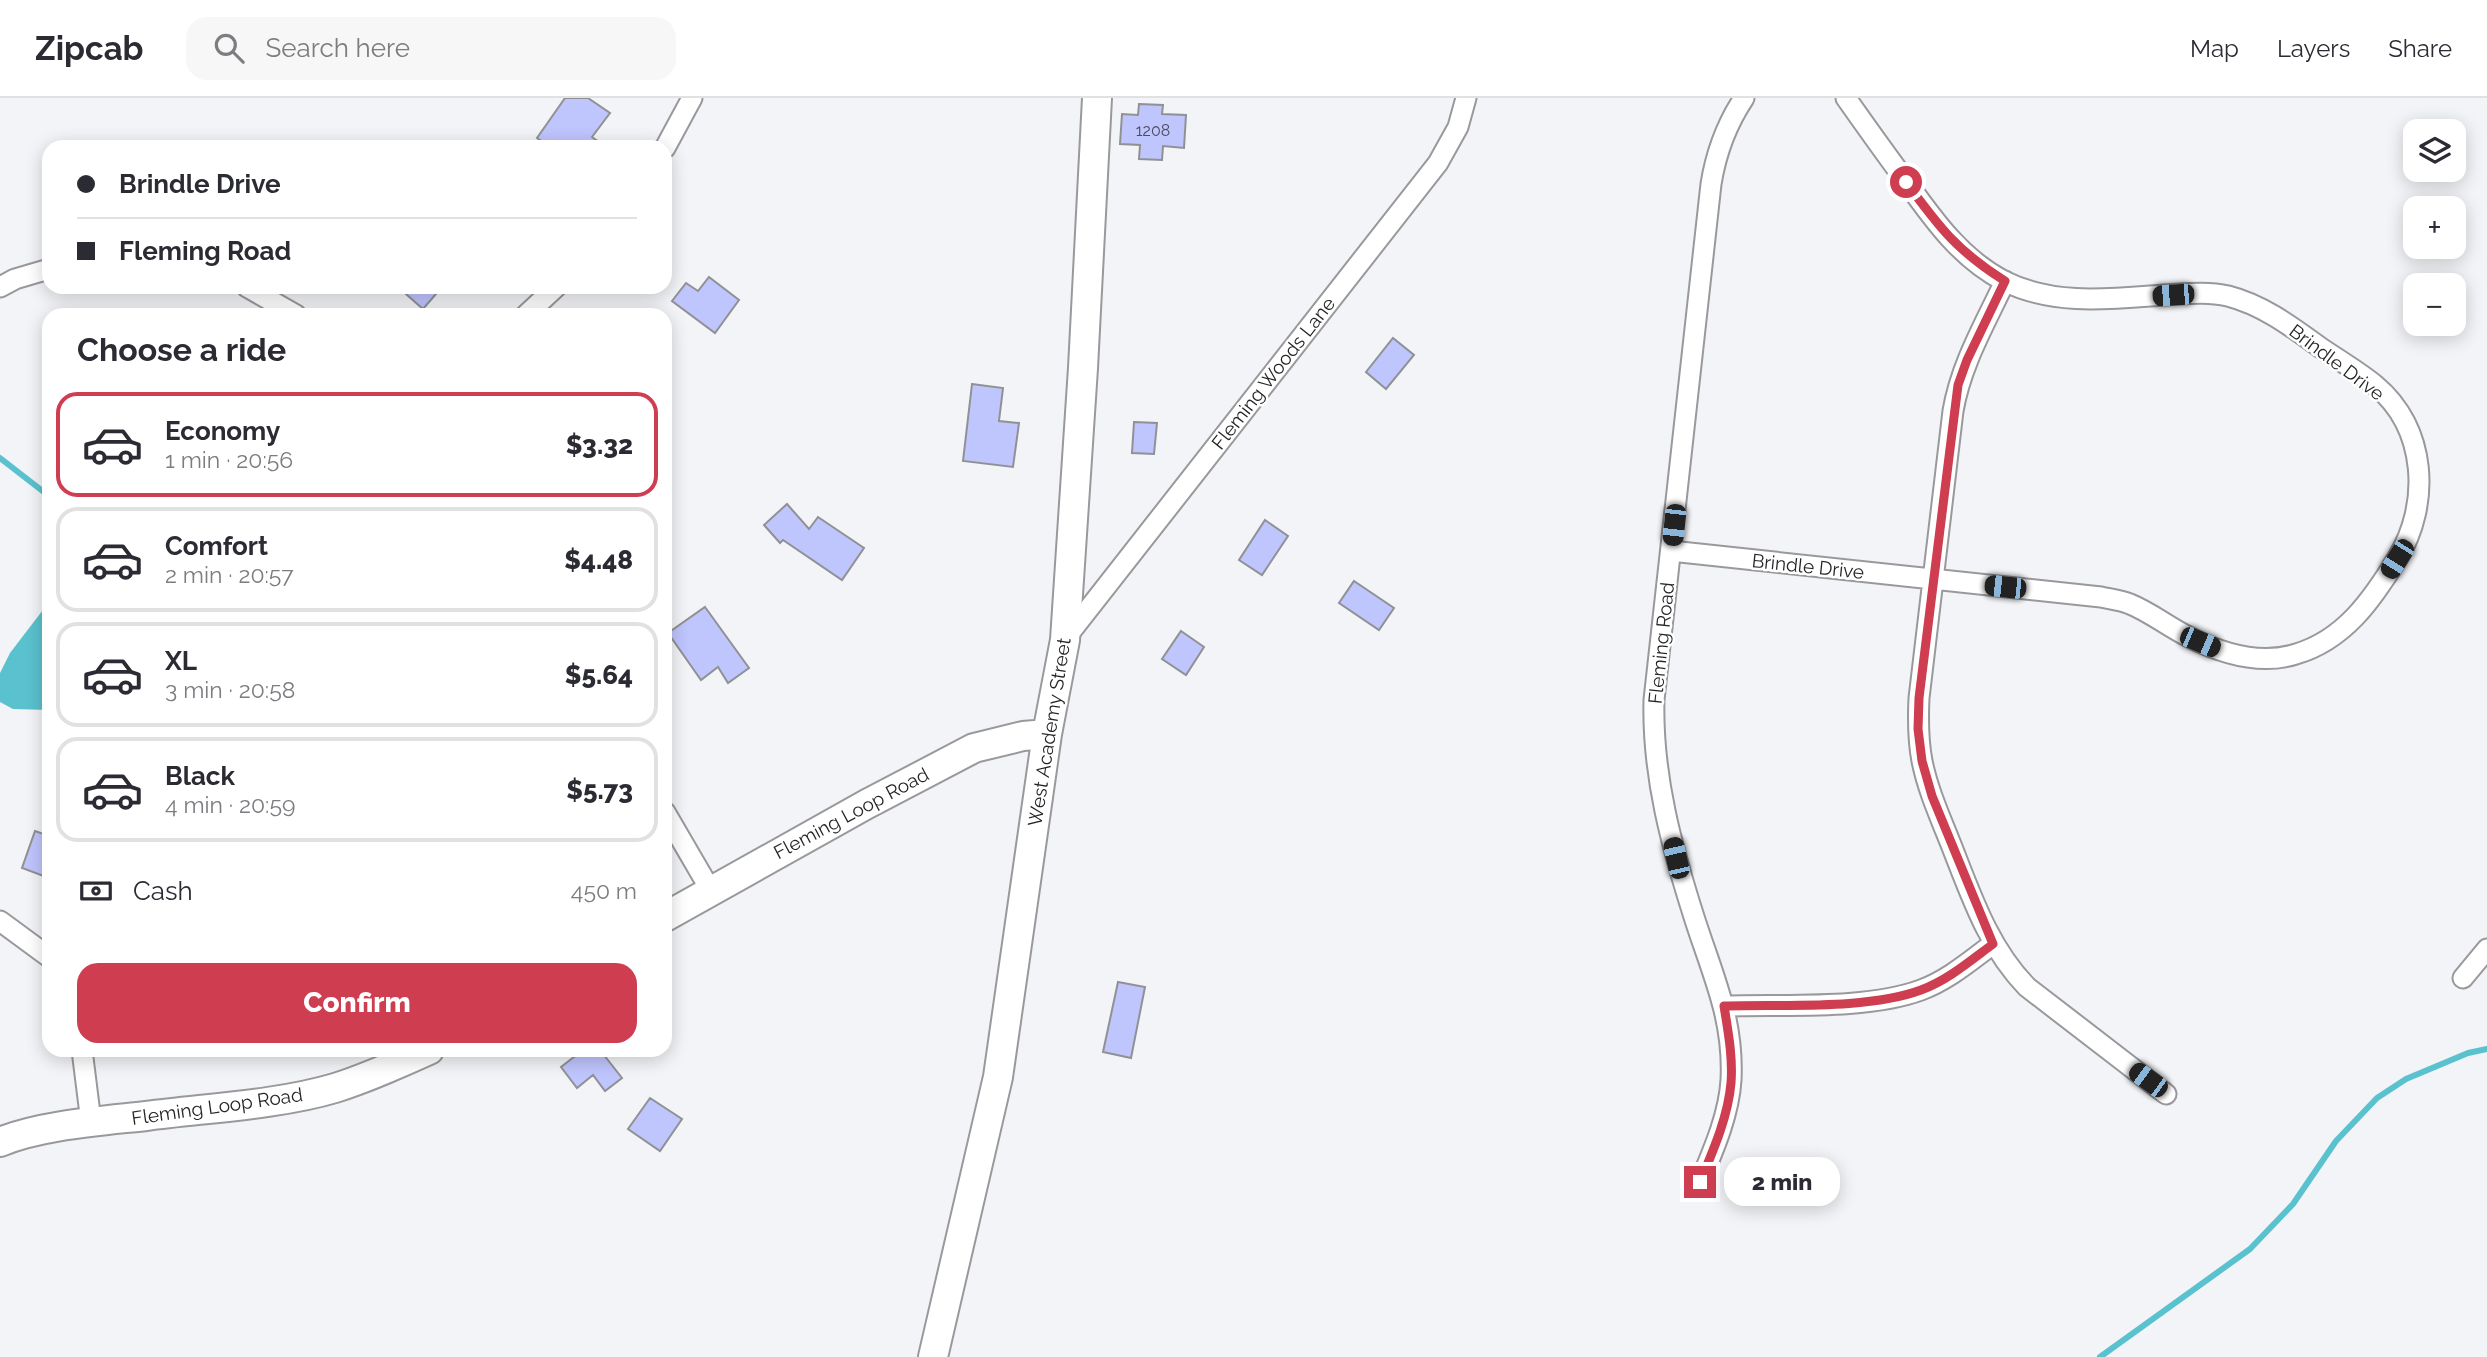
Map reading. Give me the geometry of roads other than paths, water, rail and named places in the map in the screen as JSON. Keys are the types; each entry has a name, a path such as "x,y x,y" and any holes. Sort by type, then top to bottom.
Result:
{"main road":[{"name":"West Academy Street","path":"933,1357 998,1077 1047,734 1065,640 1097,98"},
{"name":"Fleming Loop Road","path":"672,914 867,804 974,748 1023,736 1047,734"},
{"name":"Fleming Loop Road","path":"0,1143 14,1137 91,1122 281,1099 333,1088 382,1072 414,1057"}],"street":[{"path":"669,140 692,98"},
{"name":"Fleming Woods Lane","path":"1065,640 1438,163 1458,127 1466,98"},
{"name":"Fleming Road","path":"1700,1182 1715,1146 1731,1083 1730,1044 1724,1006 1676,858 1655,761 1654,700 1711,184 1716,156 1744,98"},
{"name":"Brindle Drive","path":"1671,551 2101,597 2127,602 2186,636 2214,648 2236,656 2269,659 2294,655 2337,635 2356,617 2405,546 2415,520 2420,485 2417,453 2407,424 2376,386 2281,320 2254,305 2226,296 2200,293 2118,299 2070,299 2035,293 2005,281 1979,265 1955,245 1846,98"},
{"path":"0,287 15,279 42,271"},
{"path":"2005,281 1958,385 1919,698 1918,729 1922,761 1932,796 1993,944 2009,969 2027,987 2166,1094"},
{"path":"259,294 284,308"},
{"path":"534,308 548,294"},
{"path":"672,824 711,891"},
{"path":"0,921 42,950"},
{"path":"1724,1006 1894,999 1923,989 1953,974 1993,944"},
{"path":"2463,978 2487,949"},
{"path":"83,1057 91,1122"}],"water":[{"path":"42,611 42,710 13,709 0,702 0,673 10,653"}],"waterway":[{"path":"0,458 42,491"},
{"path":"2100,1357 2250,1249 2293,1204 2336,1141 2377,1098 2406,1079 2468,1053 2487,1049"}]}
